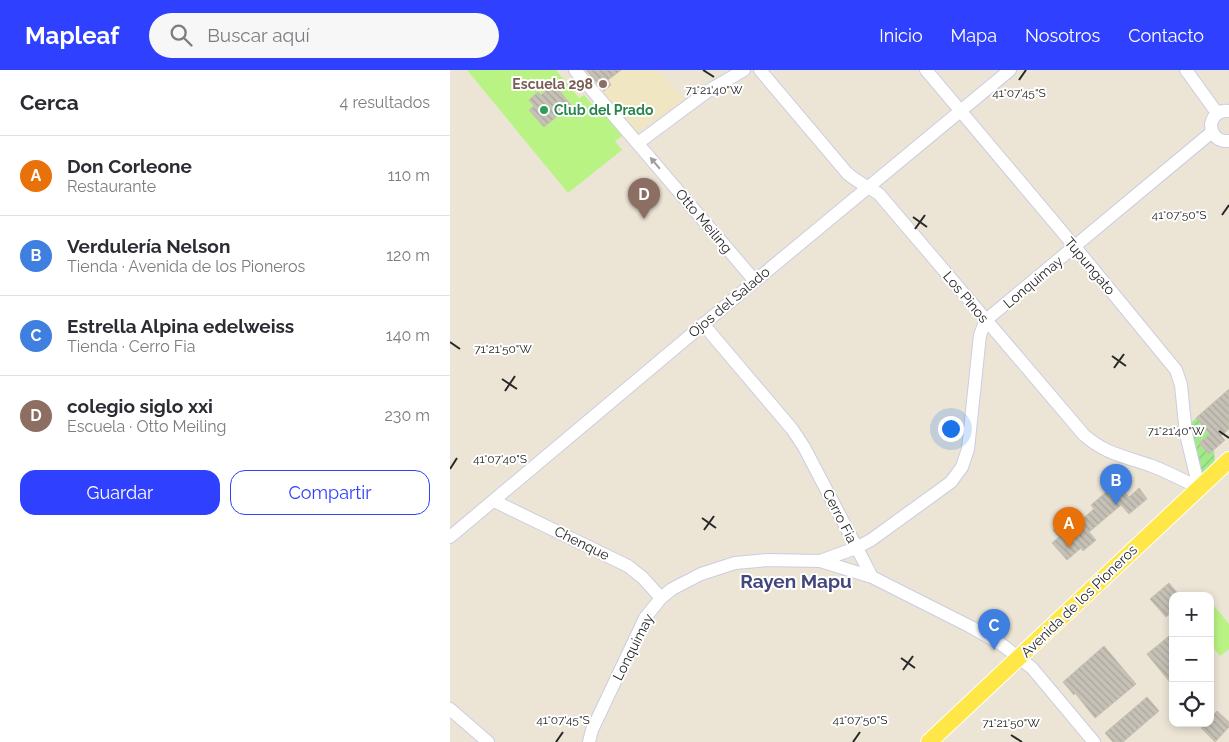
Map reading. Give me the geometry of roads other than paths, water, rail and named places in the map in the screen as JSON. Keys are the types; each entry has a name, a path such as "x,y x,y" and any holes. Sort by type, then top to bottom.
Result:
{"main road":[{"name":"Avenida de los Pioneros","path":"929,742 1229,460"}],"street":[{"name":"Otto Meiling","path":"575,70 755,280"},
{"path":"638,143 708,91 744,70"},
{"name":"Los Pinos","path":"760,70 847,173 856,181 879,194 1084,435 1106,452 1152,466 1199,488"},
{"name":"Tupungato","path":"926,70 1176,370 1181,386 1186,434 1199,488"},
{"name":"Ojos del Salado","path":"450,536 755,280 1010,70"},
{"path":"1186,70 1223,112 1212,120 1212,132 1220,140 1229,141"},
{"name":"Lonquimay","path":"820,561 856,548 871,540 951,482 962,467 968,449 980,335 986,320 1212,132"},
{"name":"Cerro Fia","path":"703,324 792,429 804,446 872,577"},
{"name":"Chenque","path":"494,500 628,566 643,578 661,598"},
{"name":"Lonquimay","path":"589,742 592,730 645,618 661,598 672,589 700,574 735,563 768,560 820,561 872,577"},
{"path":"872,577 971,627 1020,657 1032,668 1094,742"},
{"path":"450,708 488,742"}],"place":[{"name":"Escuela 298","path":"603,84"},
{"name":"Club del Prado","path":"544,110"},
{"name":"colegio siglo xxi","path":"644,219"},
{"name":"Verdulería Nelson","path":"1116,505"},
{"name":"Don Corleone","path":"1069,548"},
{"name":"Estrella Alpina edelweiss","path":"994,650"}],"district":[{"name":"Rayen Mapu","path":"796,581"}]}
